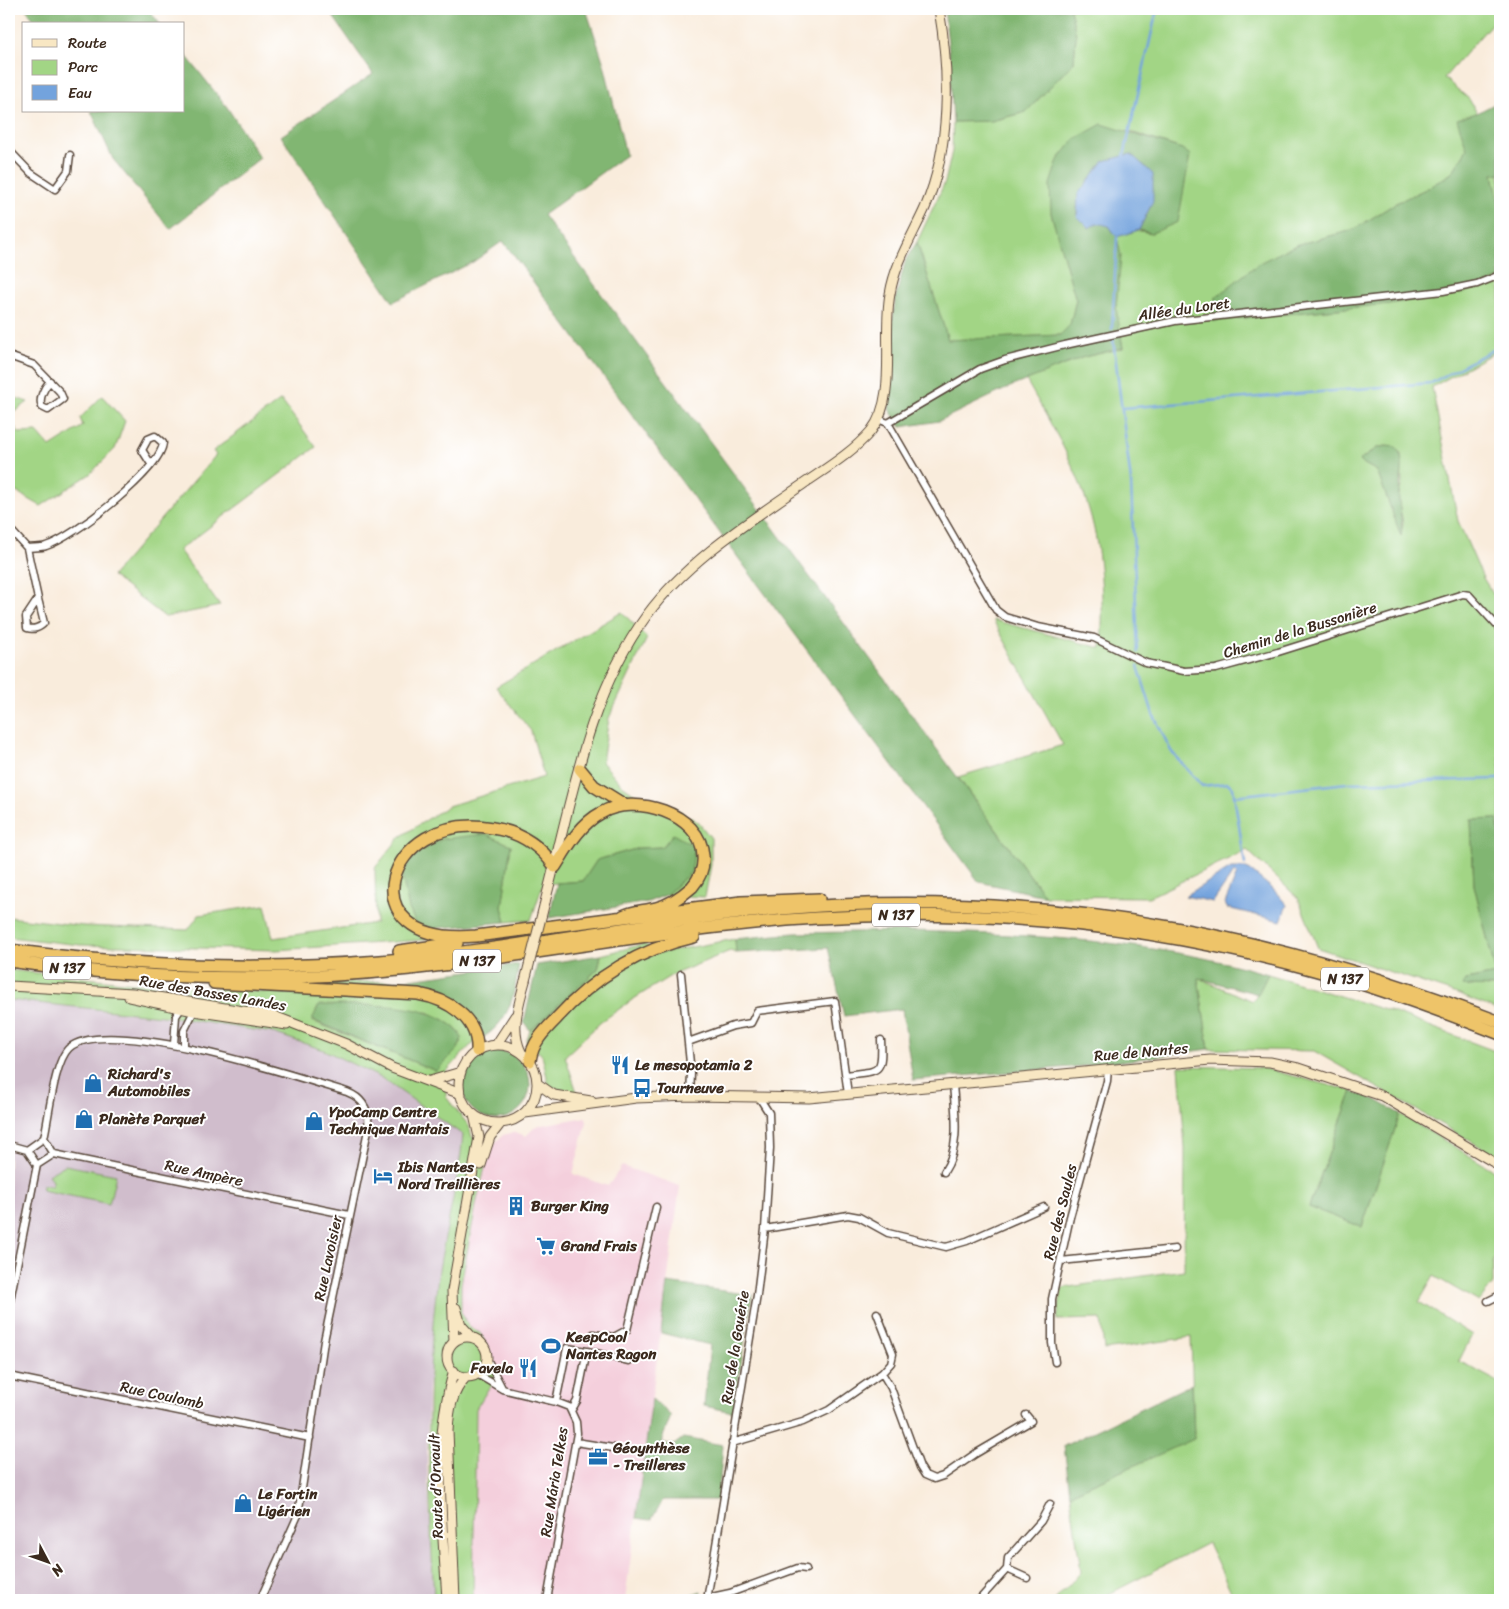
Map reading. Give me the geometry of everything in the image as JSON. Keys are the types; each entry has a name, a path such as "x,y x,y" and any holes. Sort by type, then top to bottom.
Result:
{"highway":[{"path":"580,769 594,786 624,804"},
{"path":"562,925 462,937 438,936 426,933 408,923 399,912 393,896 394,878 403,857 420,842 451,828 482,826 512,833 538,846 555,867 568,846 592,818 608,809 624,804 638,804 649,807 691,827 700,840 703,865 697,880 679,897 657,908 623,916"},
{"path":"351,962 362,955 476,940 623,916 780,900 827,899 840,905"},
{"name":"N 137","path":"9,950 104,960 176,964 279,965 351,962 456,952 737,914 840,905 921,904 1012,907 1091,914 1169,926 1256,944 1332,964 1420,992 1500,1022"},
{"name":"N 137","path":"9,961 83,970 196,977 316,976 406,969 756,923 862,916 952,915 1024,919 1128,930 1222,947 1313,970 1401,997 1500,1034"},
{"path":"530,1061 535,1044 546,1028 588,989 618,967 672,942 746,930 756,923"},
{"path":"196,977 207,983 418,994 435,998 450,1005 467,1019 476,1038 477,1052"}],"street":[{"path":"496,1045 507,1031 516,1014 598,707 610,677 636,631 659,600 703,558 746,524 834,463 870,432 878,419 883,407 886,379 890,293 904,250 925,208 938,170 943,142 944,59 939,9"},
{"path":"9,74 12,97 9,109"},
{"path":"9,150 31,173 55,189 68,171 70,155"},
{"name":"Allée du Loret","path":"888,423 980,370 1042,351 1175,322 1443,291 1477,284 1500,275"},
{"path":"9,356 34,365 50,381"},
{"path":"878,419 888,423"},
{"name":"Chemin de la Bussonière","path":"888,423 996,610 1005,617 1038,627 1094,638 1146,663 1184,671 1216,669 1278,652 1463,594 1469,595 1500,629"},
{"path":"27,548 46,546 80,527 112,504 151,464"},
{"path":"9,528 27,548 38,599"},
{"path":"681,974 691,1073 690,1096"},
{"name":"Rue des Basses Landes","path":"9,986 165,996 274,1016 346,1044 392,1068 461,1094"},
{"path":"95,991 194,1011 303,1027"},
{"path":"688,1042 732,1026 751,1023 757,1011 835,1001 848,1094"},
{"path":"179,1008 191,1005 212,1006"},
{"path":"174,1044 176,1016 179,1008"},
{"path":"184,1046 184,1031 194,1011"},
{"path":"516,1014 516,1031 522,1052"},
{"name":"Rue Lavoisier","path":"44,1138 63,1055 75,1043 92,1038 184,1046 347,1092 366,1106 369,1120 324,1341 298,1515 260,1600"},
{"path":"846,1075 875,1070 880,1067 883,1062 881,1040"},
{"path":"496,1045 514,1048 522,1052 530,1061 538,1084 534,1101 525,1113 512,1121 501,1123 482,1120 474,1115 464,1103 461,1094 461,1072 465,1063 477,1052 496,1045"},
{"name":"Rue de Nantes","path":"596,1102 690,1096 760,1099 809,1098 1210,1060 1270,1062 1298,1068 1382,1096 1500,1166"},
{"name":"Rue des Saules","path":"1056,1362 1052,1343 1052,1299 1060,1261 1107,1081 1108,1069"},
{"path":"430,1081 461,1072"},
{"path":"538,1084 554,1096 596,1102"},
{"path":"944,1172 952,1161 956,1134 953,1084"},
{"name":"Rue de la Gouérie","path":"707,1599 765,1229 770,1148 769,1113 760,1099"},
{"path":"525,1113 596,1102"},
{"path":"474,1115 479,1136 452,1291 454,1342 448,1353 448,1360 454,1371 466,1376 477,1374 483,1368 487,1359"},
{"path":"501,1123 490,1137 483,1154 457,1278 456,1310 461,1325 472,1337 483,1344 487,1359 502,1389"},
{"path":"9,1305 38,1165 54,1154 44,1138 27,1150"},
{"path":"9,1145 27,1150 38,1165"},
{"name":"Rue Ampère","path":"54,1154 349,1215"},
{"path":"593,1334 614,1337 626,1330 656,1207"},
{"path":"765,1229 848,1215 859,1217 888,1233 946,1246 968,1241 1044,1208"},
{"path":"1060,1261 1174,1249"},
{"path":"1488,1301 1500,1295"},
{"path":"732,1443 803,1422 828,1410 882,1373 891,1363 893,1354 877,1313"},
{"path":"454,1342 466,1337 472,1337"},
{"path":"556,1402 567,1348 629,1361"},
{"path":"571,1410 577,1401 587,1351"},
{"path":"447,1600 441,1436 444,1403 454,1371"},
{"path":"882,1373 891,1388 920,1467 925,1475 934,1479 943,1476 975,1454 1031,1421 1026,1415"},
{"name":"Rue Mária Telkes","path":"477,1374 502,1389 556,1402 571,1410 576,1422 576,1442 547,1600"},
{"name":"Rue Coulomb","path":"9,1376 310,1438"},
{"name":"Route d'Orvault","path":"455,1600 448,1431 449,1408 457,1386 466,1376"},
{"path":"576,1442 613,1448"},
{"path":"978,1600 1007,1568 1008,1558 1041,1521 1050,1504"},
{"path":"707,1599 730,1593 798,1568 806,1569"},
{"path":"1007,1568 1027,1578"}],"shaded area":[{"path":"9,1000 172,1017 273,1033 324,1050 383,1079 463,1135 460,1173 438,1276 428,1390 427,1463 434,1600 9,1600"},
{"path":"586,1117 587,1122 573,1174 608,1186 622,1166 680,1186 625,1600 473,1600 476,1408 488,1388 469,1327 461,1312 461,1284 477,1200 488,1155 494,1144 503,1135 515,1132 526,1136 536,1126"}],"green space":[{"path":"26,9 148,9 158,22 36,22"},
{"path":"328,9 400,9 406,16 436,9 586,9 604,64 626,155 543,215 1045,896 979,882 503,241 473,262 393,302 281,136 373,74"},
{"path":"944,9 1070,9 1076,35 1074,62 1026,112 991,121 953,122 949,51"},
{"path":"1070,9 1500,9 1500,14 1444,78 1469,99 1477,113 1458,119 1467,149 1452,173 1428,188 1396,203 1353,230 1296,245 1213,321 1388,304 1465,292 1500,278 1500,349 1432,387 1458,521 1483,578 1500,605 1500,841 1497,819 1471,820 1474,885 1496,974 1466,980 1462,986 1500,987 1500,1011 1457,994 1318,948 1298,898 1247,850 1149,897 1045,896 958,777 1063,745 993,620 1101,648 1101,574 1096,536 1086,500 1067,454 1026,380 1084,357 1123,348 1116,310 1120,264 1118,245 1115,235 1109,226 1152,233 1182,149 1128,131 1051,213 1076,300 1070,325 1060,335 948,340 917,242 945,182 952,151 953,122 991,121 1026,112 1074,62 1076,35","holes":["1386,446 1401,454 1402,482 1398,499 1403,523 1401,534 1377,471 1359,461 1377,448"]},
{"path":"185,54 227,107 260,158 170,229 113,159 91,112 185,112"},
{"path":"1500,101 1500,173 1493,174 1500,208 1500,278 1465,292 1388,304 1213,321 1216,297 1259,263 1296,245 1353,230 1396,203 1428,188 1452,173 1467,149 1457,119 1477,113"},
{"path":"1102,124 1182,149 1190,155 1178,222 1152,233 1139,230 1153,201 1078,194 1077,216 1089,228 1097,222 1109,226 1117,237 1121,256 1116,307 1123,348 1084,357 1010,387 939,421 901,427 889,409 889,342 896,296 906,259 917,242 948,340 1060,335 1070,325 1076,300 1051,213 1050,184 1058,160 1075,139"},
{"path":"1500,173 1500,208 1493,174"},
{"path":"9,396 28,402 9,416"},
{"path":"102,396 125,421 115,449 90,474 41,506 11,489 9,483 9,418 19,433 37,432 50,447 83,426 80,418"},
{"path":"281,400 316,447 179,550 220,606 165,617 112,576 216,455 213,451"},
{"path":"1386,446 1396,447 1402,460 1399,493 1402,522 1401,536 1377,471 1359,461 1377,448"},
{"path":"622,612 647,638 609,718 602,762 622,785 635,794 664,802 698,822 711,838 711,865 705,897 666,895 691,872 662,847 639,848 597,860 583,881 543,884 531,920 506,922 502,908 511,845 409,909 424,940 276,950 80,945 9,937 9,917 84,926 188,930 199,915 265,905 273,938 376,923 375,868 400,837 448,806 544,777 531,731 496,687"},
{"path":"1497,819 1500,841 1500,987 1462,986 1466,980 1496,974 1474,885 1471,820"},
{"path":"486,834 511,845 502,907 506,922 438,928 424,940 409,909 402,876 408,859 442,839"},
{"path":"673,834 695,847 691,872 666,895 648,902 549,918 557,883 583,881 597,860 639,848 662,847"},
{"path":"913,931 1092,941 1180,954 1268,974 1258,994 1198,978 1209,1049 1095,1065 913,1080 902,1009 844,1016 828,948 736,953 735,939 795,933"},
{"path":"735,939 736,953 730,951 672,975 601,1022 565,1056 578,1095 549,1086 542,1055 526,1041 530,1031 598,969 601,955 644,944 660,953"},
{"path":"601,955 598,969 530,1031 524,1022 537,965"},
{"path":"519,964 513,996 506,1014 493,1030 484,1037 477,1023 468,1012 449,997 425,989 396,986 396,981"},
{"path":"9,970 133,983 322,996 332,983 396,981 396,986 425,989 449,997 459,1003 477,1023 484,1037 470,1046 446,1072 446,1097 469,1126 472,1137 494,1144 488,1155 477,1200 461,1284 461,1312 469,1327 480,1333 491,1354 490,1365 500,1379 488,1389 476,1409 473,1600 434,1600 429,1479 429,1398 438,1277 463,1135 383,1079 324,1050 273,1033 172,1017 9,1000","holes":["428,1012 448,1022 460,1033 458,1049 436,1071 312,1021"]},
{"path":"1268,974 1395,1013 1500,1053 1500,1158 1314,1051 1209,1049 1198,978 1253,1001"},
{"path":"319,1005 376,1005 418,1010 437,1016 452,1025 462,1038 458,1049 436,1071 312,1020"},
{"path":"496,1051 509,1054 520,1061 527,1072 530,1085 527,1098 520,1109 509,1116 496,1119 483,1116 472,1109 465,1098 462,1085 465,1072 472,1061 483,1054"},
{"path":"1179,1066 1262,1068 1352,1091 1309,1207 1362,1227 1400,1114 1500,1174 1500,1249 1493,1261 1493,1284 1479,1302 1434,1276 1419,1302 1472,1335 1459,1361 1500,1383 1500,1600 1235,1600 1208,1543 1103,1597 1102,1600 1055,1600 1081,1572 1070,1494 1194,1438 1191,1337 1104,1350 1101,1319 1057,1320 1062,1288 1184,1270 1185,1148"},
{"path":"1352,1091 1376,1100 1400,1114 1362,1227 1309,1207"},
{"path":"65,1165 116,1175 109,1204 42,1190 43,1185 52,1186 53,1181 48,1175"},
{"path":"667,1283 752,1295 733,1412 704,1406 710,1345 661,1333"},
{"path":"1192,1384 1194,1439 1070,1494 1064,1446"},
{"path":"652,1399 671,1416 661,1442 674,1445 683,1438 723,1445 718,1500 663,1500 651,1520 636,1518"},
{"path":"701,1591 700,1600 677,1600"}],"water":[{"path":"1131,154 1153,174 1153,201 1139,230 1117,237 1109,226 1097,223 1089,228 1077,216 1078,194 1104,161"},
{"path":"1231,868 1247,868 1273,889 1287,905 1281,921 1227,908 1225,903 1237,874 1234,872 1213,902 1185,896"}],"waterway":[{"path":"1124,156 1157,9"},
{"path":"1112,329 1117,237"},
{"path":"1113,339 1131,482 1138,652"},
{"path":"1122,408 1431,383 1500,346"},
{"path":"1138,666 1153,714 1171,751 1202,786 1228,783 1233,788 1245,864"},
{"path":"1234,796 1347,783 1500,779"}],"place":[{"name":"Le mesopotamia 2","path":"620,1065"},
{"name":"Richard's Automobiles","path":"93,1083"},
{"name":"Tourneuve","path":"642,1088"},
{"name":"Planète Parquet","path":"84,1119"},
{"name":"YpoCamp Centre Technique Nantais","path":"314,1121"},
{"name":"Ibis Nantes Nord Treillières","path":"383,1176"},
{"name":"Burger King","path":"516,1206"},
{"name":"Grand Frais","path":"546,1246"},
{"name":"KeepCool Nantes Ragon","path":"551,1346"},
{"name":"Favela","path":"528,1368"},
{"name":"Géoynthèse - Treilleres","path":"598,1457"},
{"name":"Le Fortin Ligérien","path":"243,1503"}]}
